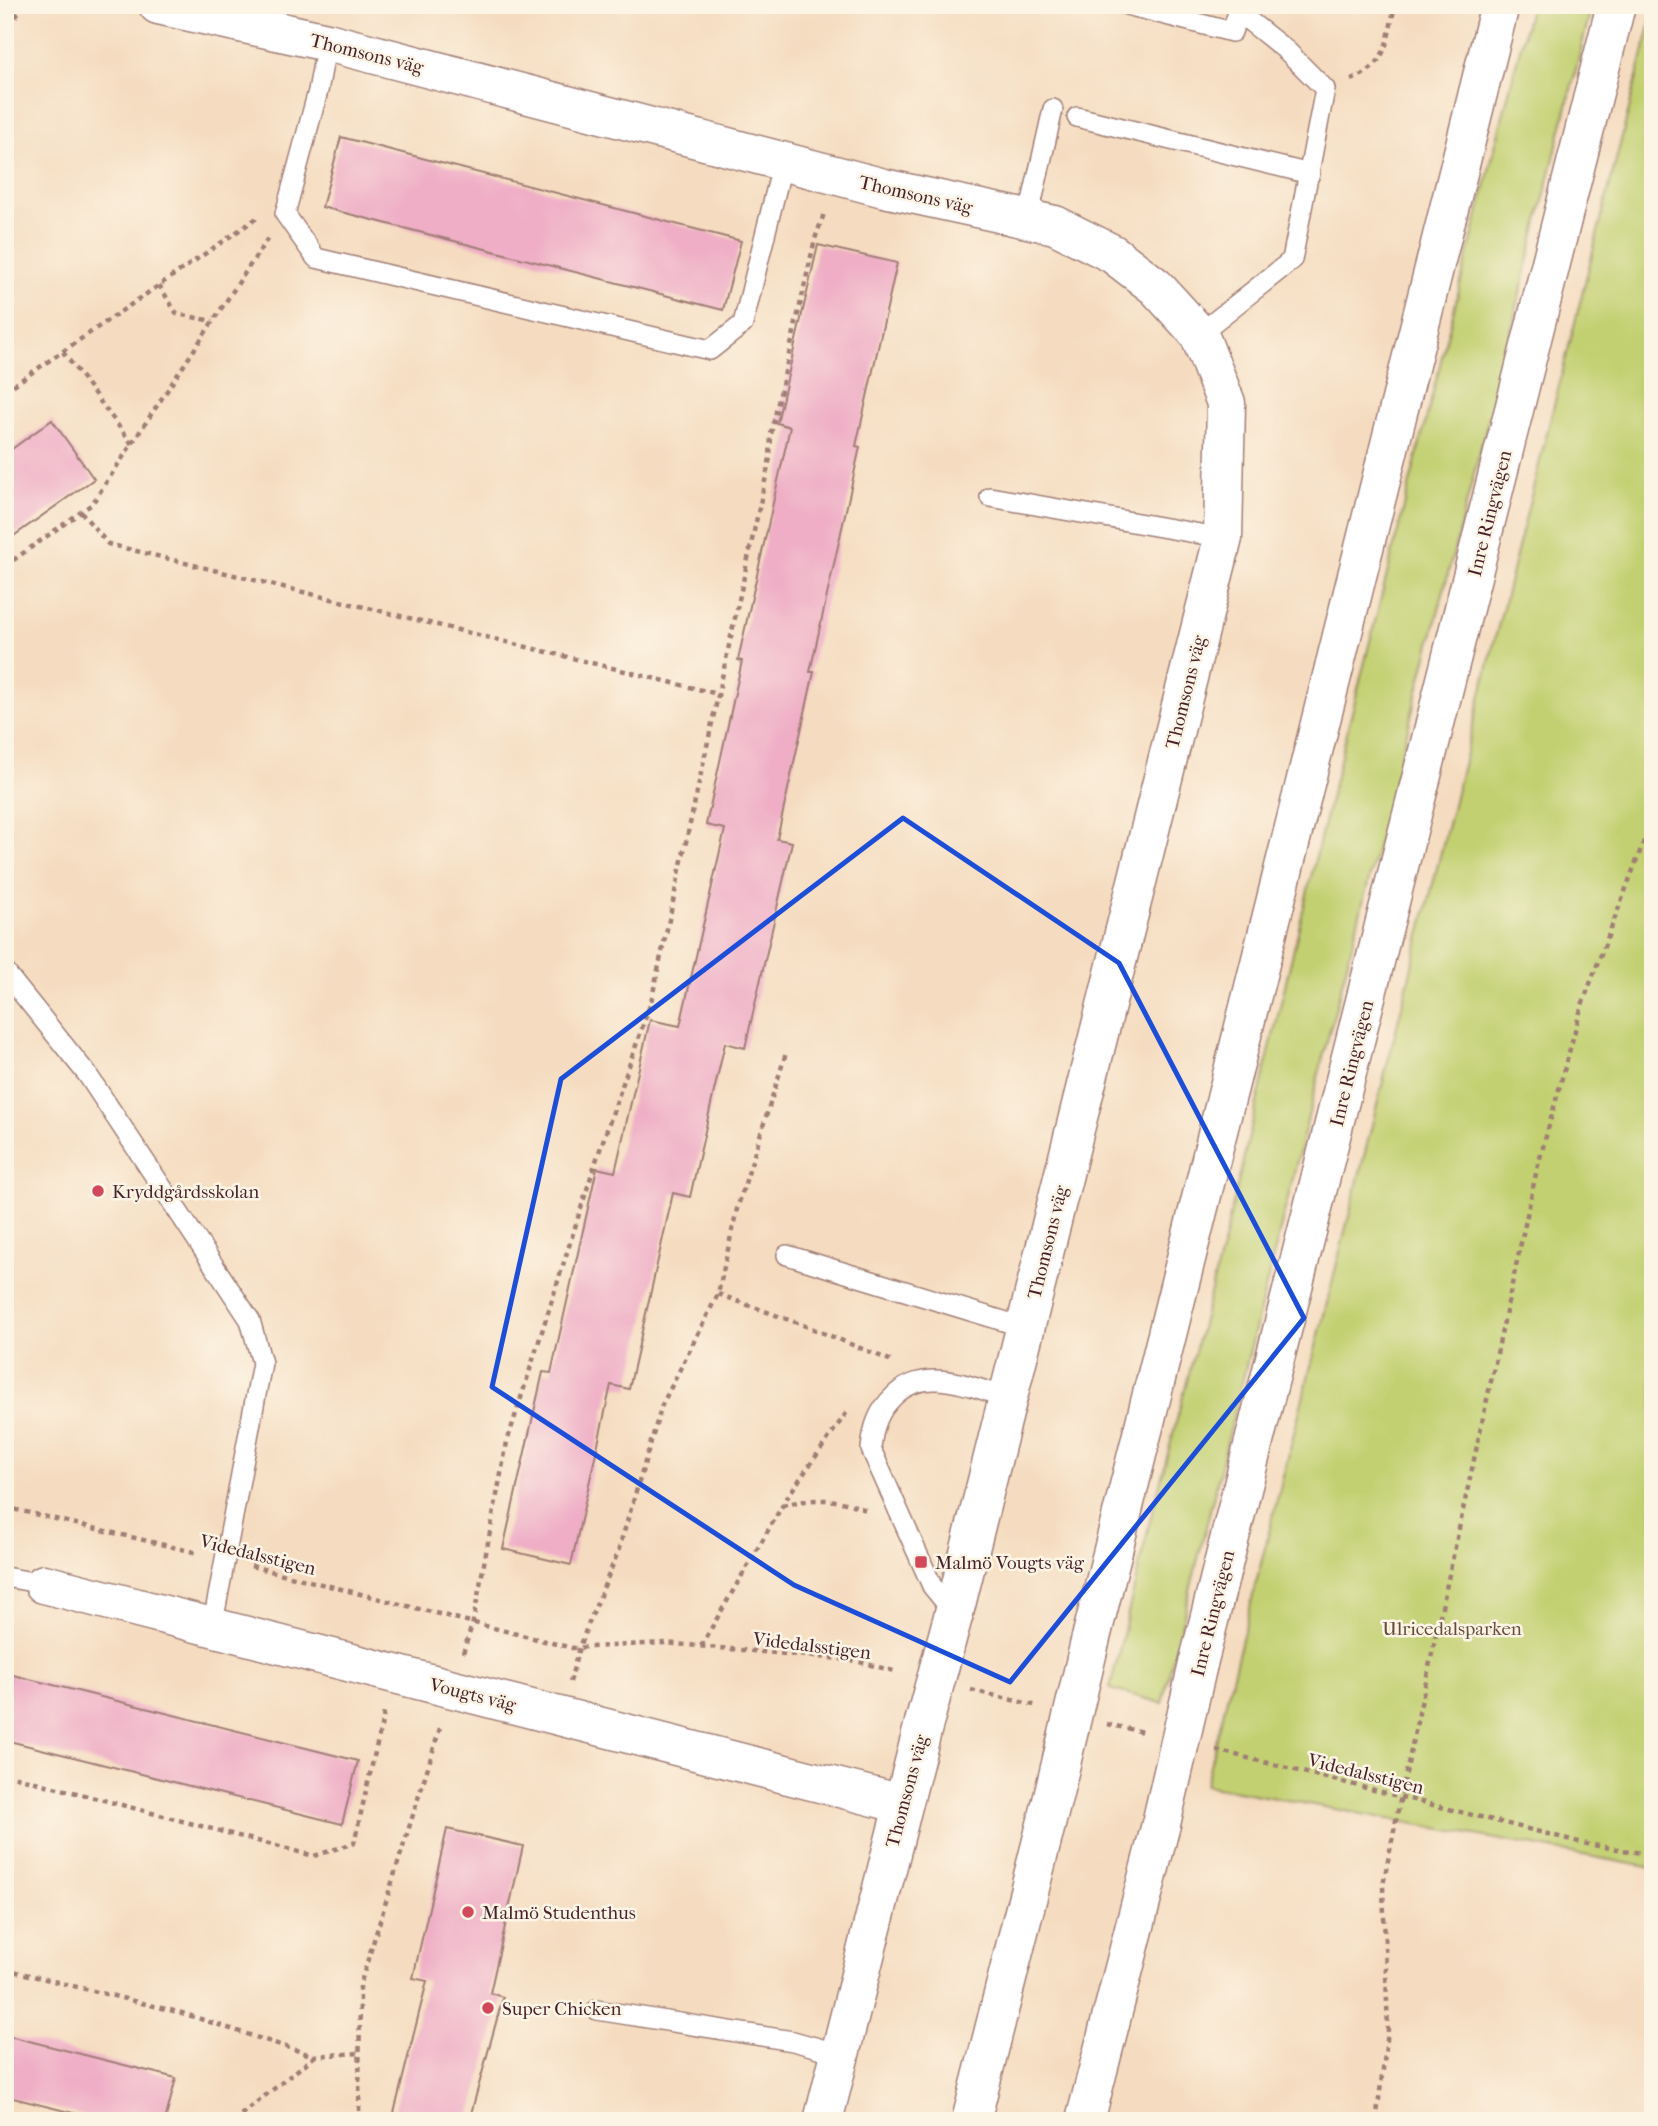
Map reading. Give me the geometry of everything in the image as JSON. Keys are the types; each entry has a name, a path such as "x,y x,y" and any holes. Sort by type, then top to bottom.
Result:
{"main road":[{"name":"Thomsons väg","path":"158,5 327,42 783,162 1055,225 1113,254 1156,287 1199,334 1226,403 1223,538 954,1613 902,1804 823,2121"},
{"path":"971,2121 1500,5"},
{"name":"Inre Ringvägen","path":"1085,2121 1616,5"},
{"name":"Vougts väg","path":"44,1584 902,1804"}],"lane":[{"path":"1127,5 1232,32 1239,9 1325,89 1292,260 1199,334"},
{"path":"327,42 318,92 287,204 316,258 710,350 743,324 783,162"},
{"path":"1028,219 1053,109"},
{"path":"1077,117 1310,174"},
{"path":"989,497 1223,538"},
{"path":"5,972 87,1074 250,1320 262,1363 212,1628"},
{"path":"787,1255 1026,1328"},
{"path":"954,1613 932,1586 876,1461 871,1449 873,1428 884,1405 903,1388 925,1380 955,1382 1008,1398"},
{"path":"5,1577 44,1584"},
{"path":"597,2010 793,2041 839,2054"}],"path":[{"path":"5,34 23,5"},
{"path":"1325,89 1365,75 1383,57 1395,5"},
{"path":"473,1622 507,1442 595,1164 651,1002 770,458 771,434 815,239 835,175"},
{"path":"5,391 159,285 287,204"},
{"path":"5,566 92,504 287,204"},
{"path":"159,285 177,314 213,321"},
{"path":"63,352 132,444"},
{"path":"81,512 108,544 718,694"},
{"path":"1377,2121 1388,2032 1383,1885 1401,1796 1537,1169 1582,1005 1653,817"},
{"path":"579,1647 618,1552 662,1405 718,1294 737,1209 786,1054"},
{"path":"718,1294 900,1364"},
{"path":"701,1646 782,1505 848,1411"},
{"path":"782,1505 834,1499 866,1510"},
{"name":"Videdalsstigen","path":"5,1507 579,1647 665,1643 851,1660 900,1672"},
{"path":"5,1774 314,1856 354,1843 393,1674"},
{"path":"960,1687 1040,1707"},
{"path":"359,2121 360,1985 452,1689"},
{"path":"1107,1724 1147,1733"},
{"name":"Videdalsstigen","path":"1214,1750 1587,1844 1653,1855"},
{"path":"5,1969 182,2013 314,2056 360,2053"},
{"path":"233,2121 314,2056"}],"highlighted area":[{"path":"903,818 1119,963 1304,1318 1010,1682 794,1585 492,1387 561,1079"}],"green space":[{"path":"1531,5 1592,5 1505,354 1324,1053 1162,1703 1110,1689 1149,1525 1224,1241 1323,827"},
{"name":"Ulricedalsparken","path":"1653,14 1653,1868 1205,1785"}],"building":[{"path":"341,137 741,241 723,310 322,207"},
{"path":"818,245 897,263 856,446 860,447 810,672 814,672 777,839 792,842 745,1048 725,1043 690,1197 673,1193 629,1389 611,1385 571,1565 503,1549 543,1372 551,1373 597,1168 615,1172 650,1020 680,1026 725,829 706,825 742,661 738,660 790,427 777,423"},
{"path":"52,420 94,479 5,542 5,454"},
{"path":"5,1673 358,1761 342,1824 5,1740"},
{"name":"Malmö Studenthus","path":"447,1829 523,1846 490,1993 503,1997 469,2121 392,2121 427,1981 413,1978"},
{"path":"5,2035 176,2078 165,2121 105,2121 5,2096"}],"place":[{"name":"Kryddgårdsskolan","path":"98,1191"},
{"name":"Malmö Vougts väg","path":"921,1562"},
{"name":"Malmö Studenthus","path":"468,1912"},
{"name":"Super Chicken","path":"488,2008"}]}
